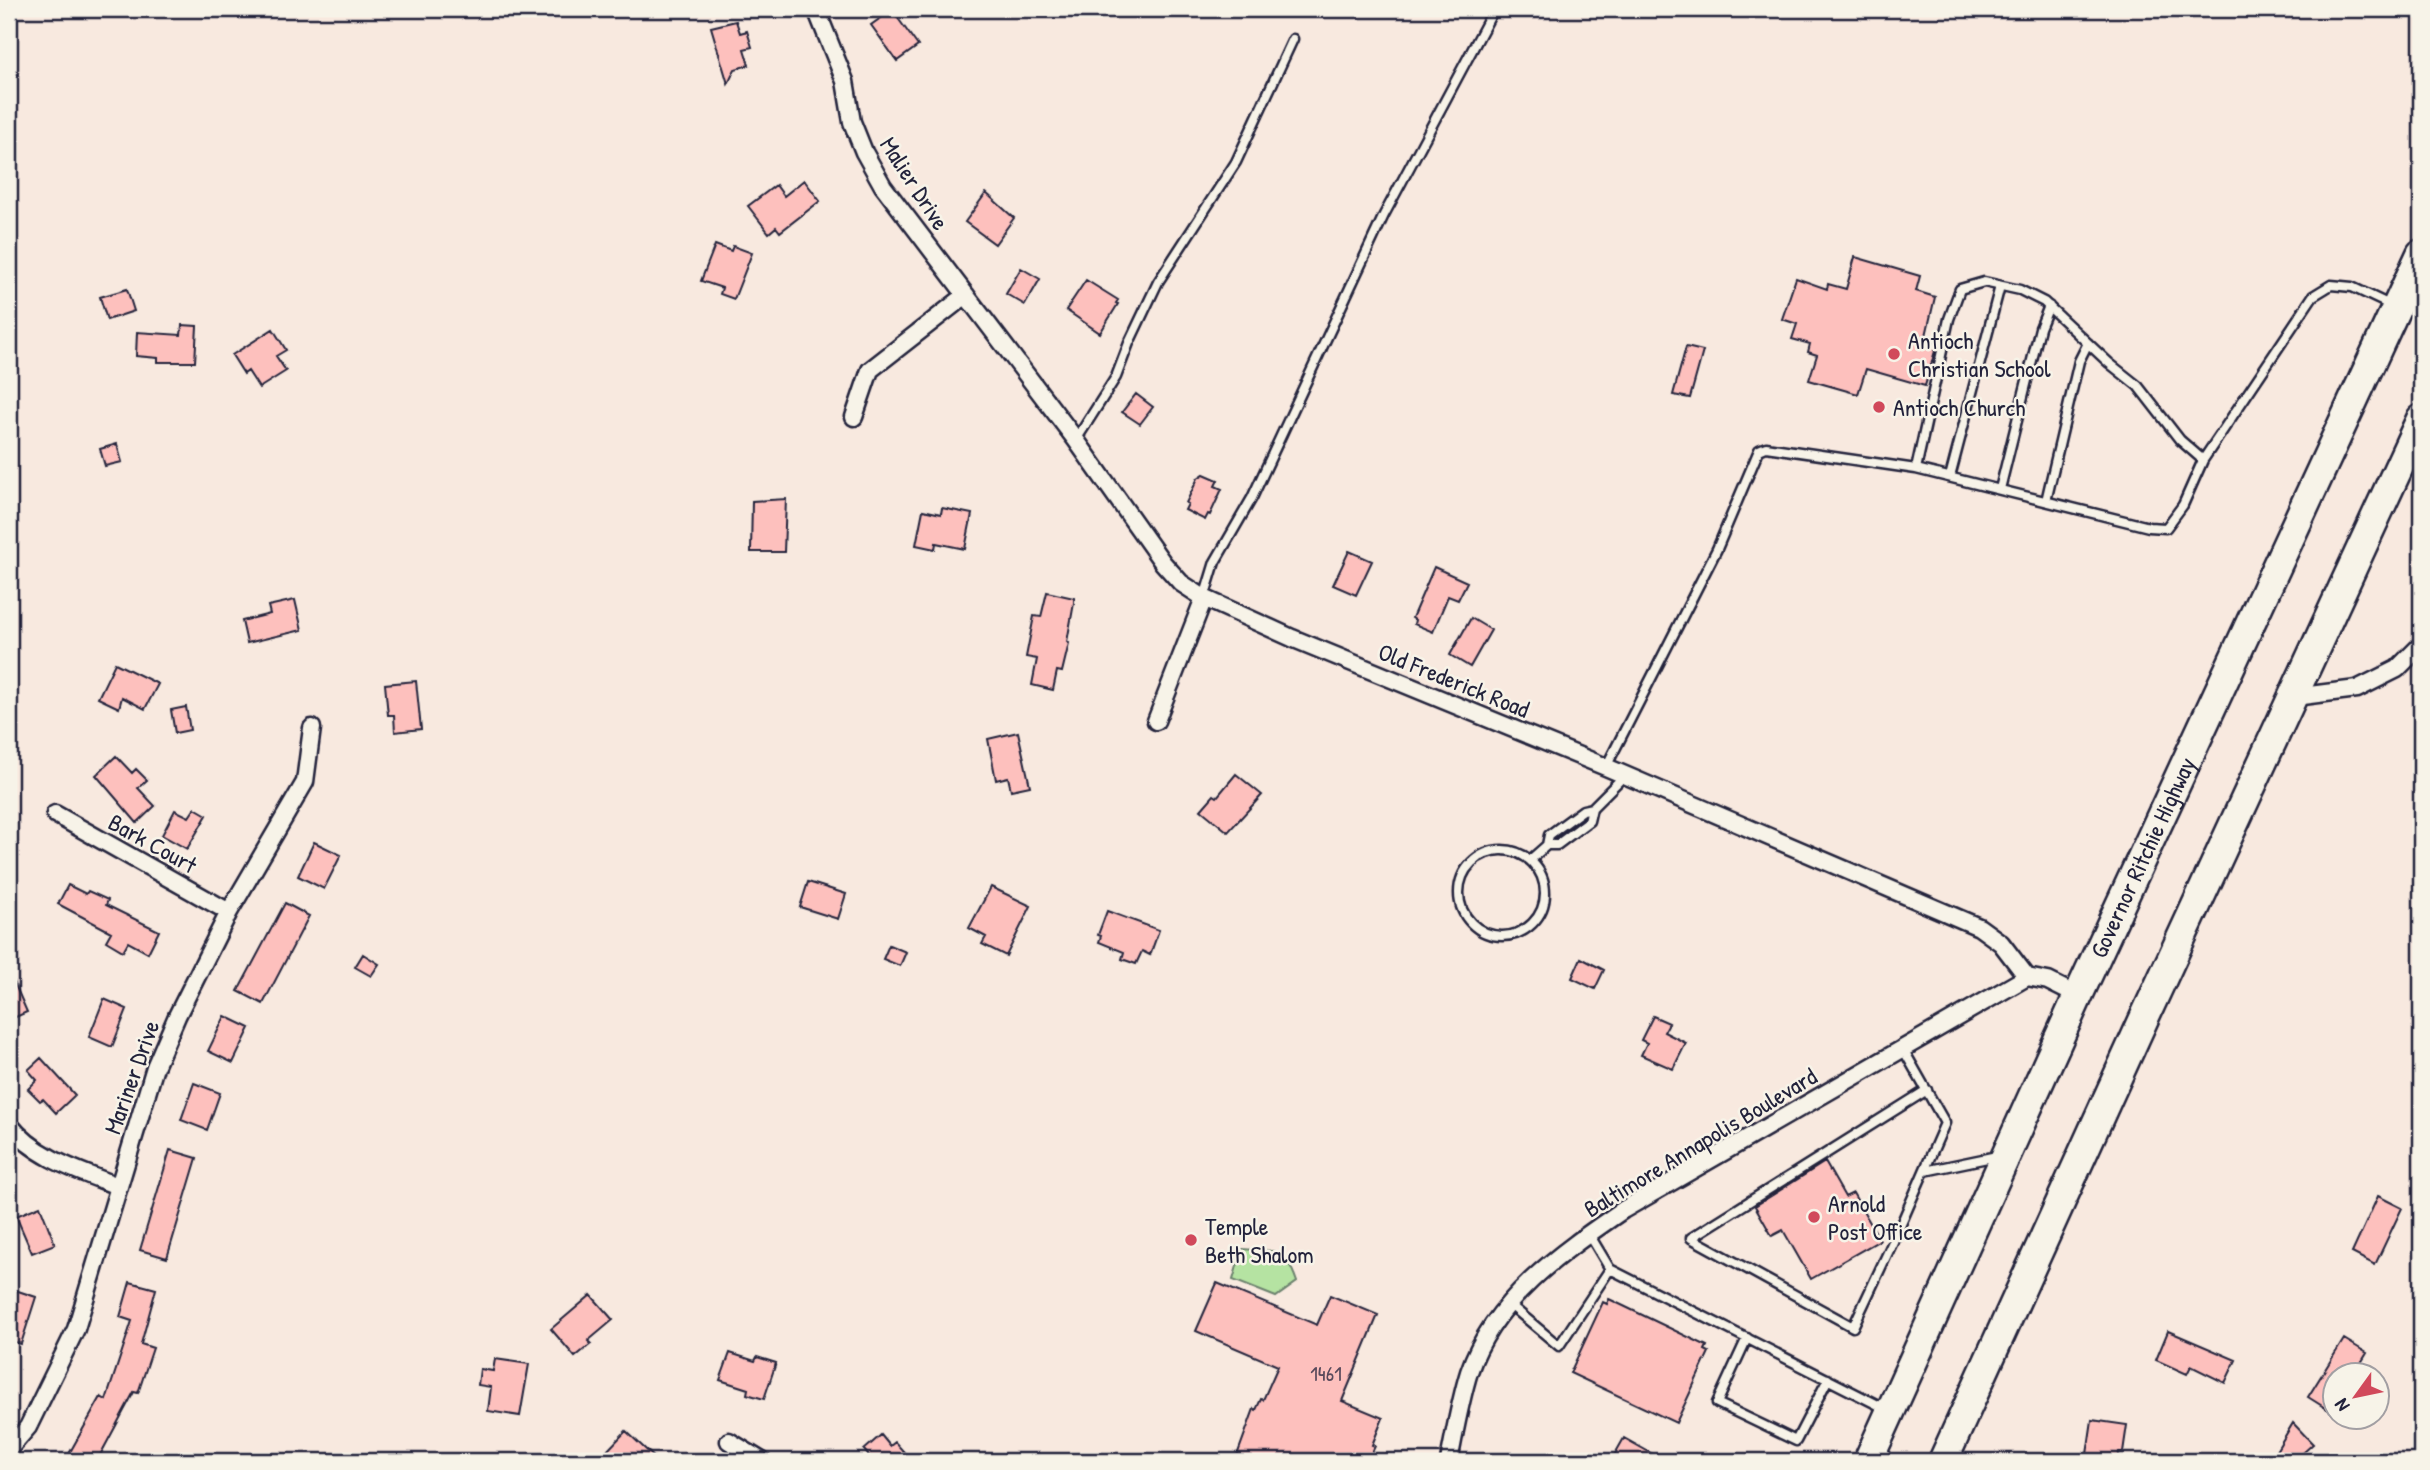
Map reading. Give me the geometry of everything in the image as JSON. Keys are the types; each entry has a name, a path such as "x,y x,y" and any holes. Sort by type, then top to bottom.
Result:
{"highway":[{"name":"Governor Ritchie Highway","path":"1868,1461 2078,996 2421,254"},
{"path":"1943,1461 2421,419"}],"street":[{"name":"Malier Drive","path":"816,9 845,81 852,122 864,152 883,186 965,295"},
{"path":"854,417 870,370 965,295"},
{"name":"Old Frederick Road","path":"965,295 1076,440 1163,563 1181,583 1204,598 1292,638 1606,767 1979,927 2001,943 2027,977"},
{"path":"1156,721 1204,598"},
{"path":"2294,697 2357,689 2398,669 2421,645"},
{"name":"Mariner Drive","path":"9,1449 28,1427 76,1329 155,1067 177,1016 229,912 305,782 312,728"},
{"name":"Bark Court","path":"55,814 229,912"},
{"path":"2027,977 2048,981 2078,996"},
{"name":"Baltimore Annapolis Boulevard","path":"1449,1461 1458,1412 1470,1370 1482,1344 1509,1304 1530,1280 1623,1210 2027,977"},
{"path":"9,1124 18,1136 51,1159 118,1186"},
{"path":"729,1441 762,1461"}],"lane":[{"path":"1204,598 1214,562 1252,498 1384,215 1494,9"},
{"path":"1076,440 1116,377 1158,282 1236,162 1293,39"},
{"path":"1916,469 1949,319 1960,289 1984,282 2020,290 2049,306 2138,386 2180,440 2203,460"},
{"path":"1606,767 1717,549 1759,450 1766,447 1916,469 2149,527 2166,528 2183,505 2203,460 2313,296 2331,285 2352,287 2396,308"},
{"path":"1950,477 2000,286"},
{"path":"2000,489 2040,328 2049,306"},
{"path":"2046,501 2079,361 2088,343"},
{"path":"1530,860 1547,845 1549,835 1583,810 1592,808 1625,775"},
{"path":"1498,850 1518,853 1530,860 1540,872 1545,886 1543,907 1532,926 1519,934 1505,937 1490,935 1477,929 1467,919 1460,905 1461,878 1468,866 1478,857 1498,850"},
{"path":"1903,1049 1927,1090 1945,1123 1853,1327 1691,1238 1927,1090"},
{"path":"1924,1171 2007,1154"},
{"path":"1589,1234 1610,1269 1891,1411"},
{"path":"1509,1304 1559,1346 1610,1269"},
{"path":"1747,1338 1717,1403 1796,1441 1828,1379"}],"green space":[{"path":"1242,1249 1272,1251 1283,1256 1297,1282 1276,1297 1233,1280"}],"building":[{"path":"892,10 918,46 897,61 871,25"},
{"path":"736,21 740,33 747,31 752,47 744,49 749,65 735,69 728,84 711,27"},
{"path":"804,180 820,201 780,232 776,227 769,233 748,206 776,185 784,196"},
{"path":"986,193 1014,218 995,244 965,222"},
{"path":"715,245 731,251 733,246 752,253 734,299 720,294 722,288 701,281"},
{"path":"1855,257 1920,276 1916,291 1935,297 1925,340 1937,344 1925,386 1866,369 1858,394 1809,380 1817,355 1808,352 1810,344 1792,339 1797,324 1782,319 1796,278 1827,289 1828,284 1846,289"},
{"path":"1021,268 1040,279 1025,305 1006,294"},
{"path":"1086,280 1118,300 1100,333 1066,310"},
{"path":"127,289 134,311 107,320 100,297"},
{"path":"182,325 197,326 195,362 158,362 158,358 136,356 137,332 181,335"},
{"path":"273,329 286,350 276,356 286,371 259,388 248,371 244,374 232,355"},
{"path":"1686,347 1703,351 1690,398 1673,395"},
{"path":"1136,394 1153,407 1140,424 1122,412"},
{"path":"117,444 122,462 105,466 100,449"},
{"path":"1204,474 1218,480 1215,486 1222,489 1205,520 1185,510 1198,478"},
{"path":"786,499 784,552 751,552 752,501"},
{"path":"942,508 972,514 965,549 936,543 935,549 916,545 923,510 941,514"},
{"path":"1349,551 1372,561 1356,595 1333,585"},
{"path":"1434,567 1467,582 1458,600 1448,596 1433,632 1414,624 1415,620 1412,618"},
{"path":"1047,592 1074,598 1069,643 1062,672 1057,671 1053,690 1032,685 1037,659 1026,657 1034,616 1041,617"},
{"path":"295,600 302,630 247,643 242,621 270,614 268,606"},
{"path":"1471,618 1491,630 1470,667 1450,655"},
{"path":"115,663 158,684 145,709 122,697 119,708 98,698"},
{"path":"416,681 421,729 395,732 394,715 388,715 385,684"},
{"path":"186,707 190,730 175,733 171,710"},
{"path":"1018,732 1030,786 1011,790 1008,777 996,780 988,739"},
{"path":"116,756 132,773 136,769 147,780 138,788 155,806 137,823 96,775"},
{"path":"1236,774 1262,795 1228,832 1201,810 1214,795 1217,797"},
{"path":"195,808 207,815 187,849 162,835 175,810 189,817"},
{"path":"314,842 341,855 324,889 298,876"},
{"path":"808,882 846,894 838,919 800,907"},
{"path":"68,885 86,894 88,891 108,900 106,905 159,931 148,953 128,942 123,951 106,941 111,932 58,904"},
{"path":"991,887 1031,906 1006,956 982,944 986,937 969,928"},
{"path":"285,903 309,916 263,1004 238,991"},
{"path":"1107,911 1159,930 1150,955 1142,951 1136,964 1122,959 1124,952 1099,942 1101,936 1098,935"},
{"path":"889,945 906,952 900,966 883,959"},
{"path":"363,954 379,964 371,976 355,967"},
{"path":"1581,958 1604,970 1595,989 1572,978"},
{"path":"9,971 27,1012 9,1020"},
{"path":"104,999 127,1009 112,1047 89,1037"},
{"path":"225,1016 250,1028 233,1063 208,1051"},
{"path":"1653,1016 1669,1023 1664,1032 1686,1043 1673,1069 1641,1055 1647,1043 1641,1040"},
{"path":"41,1058 75,1095 56,1113 43,1099 40,1101 28,1089 37,1080 28,1070"},
{"path":"194,1083 220,1093 207,1130 181,1120"},
{"path":"170,1150 197,1158 167,1258 140,1250"},
{"name":"Arnold Post Office","path":"1825,1162 1845,1197 1853,1193 1880,1240 1811,1279 1783,1230 1772,1236 1755,1206"},
{"path":"2378,1196 2402,1208 2375,1265 2352,1253"},
{"path":"40,1206 55,1244 32,1253 16,1216"},
{"path":"130,1282 156,1289 141,1344 153,1348 138,1393 134,1392 97,1461 65,1461 101,1397 106,1400 132,1321 120,1317"},
{"name":"Temple Beth Shalom","path":"1217,1283 1317,1325 1330,1295 1378,1315 1342,1401 1383,1418 1368,1461 1235,1461 1254,1409 1256,1410 1261,1399 1263,1400 1278,1366 1196,1331"},
{"path":"9,1288 36,1297 21,1344 9,1340"},
{"path":"591,1295 613,1320 588,1341 591,1344 575,1357 551,1329"},
{"path":"1609,1299 1707,1346 1705,1350 1709,1352 1676,1423 1570,1373 1603,1302 1607,1304"},
{"path":"2168,1331 2236,1360 2225,1383 2191,1366 2187,1374 2156,1360"},
{"path":"2344,1339 2367,1353 2362,1362 2330,1362"},
{"path":"730,1353 755,1361 757,1357 776,1363 764,1399 747,1394 748,1389 720,1380"},
{"path":"495,1359 529,1364 520,1416 488,1411 491,1387 478,1385 480,1369 493,1371"},
{"path":"2322,1374 2322,1406 2308,1397"},
{"path":"2092,1420 2127,1425 2123,1452 2119,1452 2117,1461 2086,1461"},
{"path":"2293,1423 2313,1444 2294,1461 2270,1461"},
{"path":"626,1431 658,1461 612,1461 604,1454"},
{"path":"881,1435 890,1446 895,1442 912,1461 873,1461 864,1450"},
{"path":"1624,1438 1665,1461 1611,1461"}],"place":[{"name":"Antioch Christian School","path":"1894,354"},
{"name":"Antioch Church","path":"1879,407"},
{"name":"Arnold Post Office","path":"1814,1217"},
{"name":"Temple Beth Shalom","path":"1191,1240"}]}
